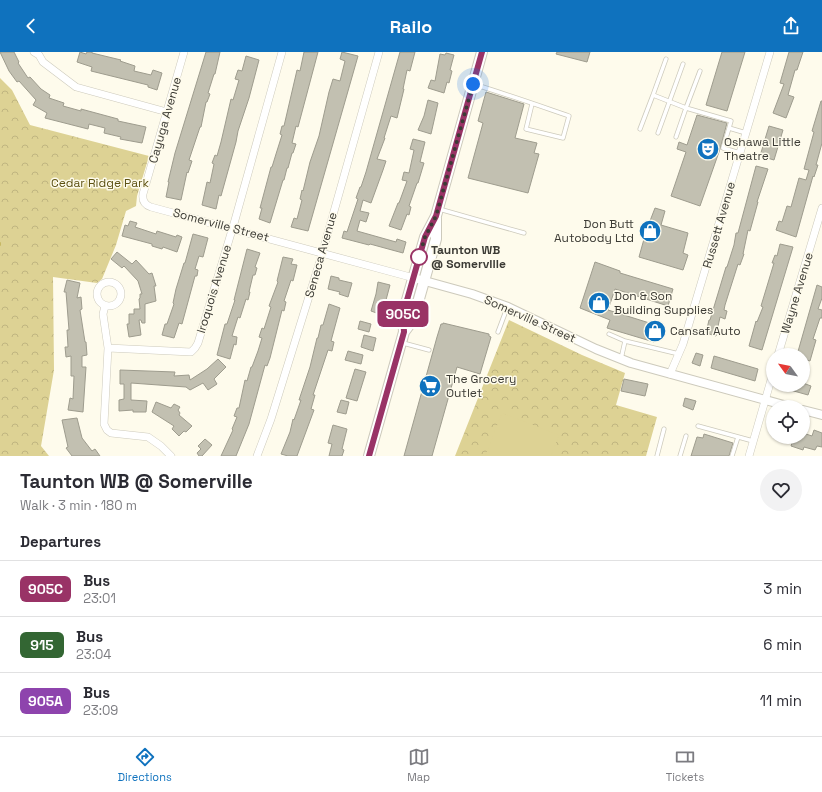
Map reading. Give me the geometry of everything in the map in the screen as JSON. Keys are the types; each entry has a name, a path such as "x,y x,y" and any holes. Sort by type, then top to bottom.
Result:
{"main road":[{"path":"369,456 404,332 403,314 425,237 437,212 482,52"},
{"path":"404,332 413,320 436,239 437,212"}],"street":[{"name":"Cayuga Avenue","path":"151,207 143,202 143,194 184,52"},
{"name":"Iroquois Avenue","path":"108,348 191,352 198,343 282,52"},
{"name":"Seneca Avenue","path":"257,456 271,419 322,252 380,52"},
{"name":"Russett Avenue","path":"670,374 679,354 694,309 770,52"},
{"path":"39,53 43,62 76,87 167,112"},
{"name":"Somerville Street","path":"151,207 322,252 472,294 508,307 596,349 621,359 765,400"},
{"name":"Wayne Avenue","path":"780,348 822,208"},
{"path":"104,306 103,314 108,348 104,424 107,430 111,433 148,437 172,456"},
{"path":"749,456 767,392"},
{"path":"810,412 822,415"}],"lane":[{"path":"640,129 666,59"},
{"path":"658,133 682,64"},
{"path":"676,137 700,71"},
{"path":"473,84 517,97 532,104 569,116 563,138 526,129 532,104"},
{"path":"653,95 686,108 731,121 723,148 740,153"},
{"path":"729,128 746,133"},
{"path":"437,212 524,233"},
{"path":"498,332 508,307"},
{"path":"609,334 625,341 679,354"},
{"path":"621,359 625,341"},
{"path":"401,342 428,350"},
{"path":"698,426 754,441"},
{"path":"657,456 664,429"},
{"path":"680,456 686,436"},
{"path":"732,456 738,437"}],"green space":[{"name":"Cedar Ridge Park","path":"0,78 12,90 30,125 149,156 137,196 136,206 126,211 116,245 102,279 97,283 53,277 54,370 41,446 49,456 0,456"},
{"path":"509,320 582,355 625,373 616,405 657,417 646,456 455,456"},
{"path":"502,413 559,435 551,456 485,456"}],"building":[{"path":"0,52 14,52 19,62 18,63 28,78 30,77 41,89 50,95 49,98 64,103 63,106 81,111 81,109 118,119 118,121 146,127 142,143 120,139 121,137 104,133 105,128 89,124 88,129 45,118 47,113 33,105 36,100 19,81 17,82 9,71"},
{"path":"80,52 86,54 87,52 92,52 121,60 120,61 135,66 134,71 151,75 153,70 162,73 157,90 148,87 148,85 91,71 92,67 77,62"},
{"path":"206,52 220,52 215,74 208,93 210,94 206,102 201,127 189,160 192,161 188,173 187,172 181,200 166,197 175,153"},
{"path":"304,52 318,52 298,127 296,126 292,143 296,144 270,223 259,219 262,208 260,208 271,167 282,135 280,134 282,126 284,126 297,70 300,71"},
{"path":"342,52 358,56 308,231 291,227 294,218 297,219 302,200 300,199 302,190 303,191 310,162 319,136 333,79 340,81 345,61 340,59"},
{"path":"400,52 415,52 410,71 407,70 397,118 391,116 377,159 386,161 371,203 363,200 360,211 369,213 366,222 360,220 357,231 396,242 397,239 406,242 403,253 342,238 344,231 347,232 358,199 356,198 366,172"},
{"path":"557,52 590,52 587,62 556,54"},
{"path":"722,52 745,52 727,111 706,105"},
{"path":"789,52 803,52 797,70 795,70 788,95 794,97 786,118 773,113 784,84 780,83"},
{"path":"446,53 454,55 450,70 452,71 449,83 447,82 444,93 428,88 431,80 435,81 440,54 445,55"},
{"path":"246,56 259,60 216,209 202,205 207,182 210,183 214,164 212,163 215,155 217,156 231,99 233,100 239,80 235,79 238,70 242,71"},
{"path":"486,92 524,104 515,138 537,143 534,153 539,154 528,193 468,178 483,123 478,121"},
{"path":"428,100 438,103 431,134 418,130 424,116"},
{"path":"821,101 822,143 816,165 818,165 814,177 813,176 796,237 776,230 779,221 782,222 787,206 791,207 799,178 806,180 809,170 804,169 814,132 812,131"},
{"path":"697,115 727,123 720,149 700,206 671,196 686,152 677,149 679,142 687,145"},
{"path":"769,126 783,130 774,160 760,156"},
{"path":"413,139 425,142 420,162 424,163 409,206 411,207 409,215 407,214 401,230 389,226 407,181 402,180 404,172 409,173 414,150 410,149"},
{"path":"756,166 768,169 757,202 750,231 748,230 744,254 740,265 738,264 725,305 724,310 727,311 725,319 720,317 716,336 706,333 709,320 734,245 736,233 738,233"},
{"path":"655,208 665,211 661,225 688,233 683,253 688,255 683,270 639,257 643,239"},
{"path":"130,221 137,223 135,227 156,234 157,231 176,237 177,235 182,237 177,252 163,247 162,249 152,246 152,244 122,236 125,225 128,226"},
{"path":"193,234 208,238 203,257 199,256 195,269 198,270 197,276 195,276 182,324 179,323 174,338 162,335 174,304 176,289"},
{"path":"780,244 793,247 762,350 749,346 756,321 757,322 763,307 761,306 774,263 772,263 775,255 777,256"},
{"path":"247,249 260,253 255,267 257,268 255,275 253,275 248,300 246,299 232,336 237,337 236,345 234,344 230,359 217,355 225,324 227,324 235,300"},
{"path":"117,252 132,264 136,260 149,274 152,273 156,286 154,286 156,301 145,304 145,323 142,323 141,320 139,320 141,335 129,337 127,324 129,324 129,314 134,314 134,309 140,309 139,299 140,294 142,294 138,281 124,266 122,268 111,259"},
{"path":"283,257 293,259 291,264 297,265 293,281 291,280 284,301 286,302 284,311 282,310 270,358 267,366 265,365 249,424 236,456 221,456 233,430 232,429 237,417 234,416 237,408 239,408 245,380 247,381 258,351 262,338 259,337 262,328 264,329 271,307 269,306 278,282"},
{"path":"595,262 620,271 620,273 673,289 668,306 615,289 608,310 659,326 654,342 607,328 610,320 580,308"},
{"path":"331,276 339,278 339,280 352,283 348,297 339,294 340,292 328,289"},
{"path":"67,280 80,283 77,298 81,297 82,309 80,310 87,355 82,356 82,367 86,367 83,412 68,410 70,398 73,399 74,376 71,376 71,356 66,357 65,347 68,347 67,330 69,330 66,292 64,292"},
{"path":"378,282 390,285 382,315 371,311"},
{"path":"817,285 822,287 822,298 818,309 822,310 822,318 820,318 813,339 816,340 810,361 810,348 799,348"},
{"path":"329,304 340,308 331,341 334,342 332,351 328,350 313,395 315,395 311,409 314,410 297,456 281,454 301,400 299,400 310,367 317,338 321,325 323,325"},
{"path":"360,321 371,324 369,332 358,329"},
{"path":"443,323 489,334 491,337 480,374 457,367 432,456 404,456 437,337 441,324"},
{"path":"364,335 376,338 373,351 361,347"},
{"path":"348,351 363,355 361,364 345,360"},
{"path":"696,353 703,355 700,366 692,363"},
{"path":"714,356 758,369 755,381 711,368"},
{"path":"218,359 226,367 214,379 217,384 208,390 203,383 190,390 186,387 131,383 131,400 147,401 146,412 133,412 133,410 119,411 119,400 124,399 124,384 120,384 120,370 175,372 174,376 189,375 190,380 207,369"},
{"path":"355,369 366,372 357,401 346,398"},
{"path":"624,379 648,384 645,396 621,391"},
{"path":"797,392 809,392 808,395"},
{"path":"685,398 696,401 693,410 683,406"},
{"path":"341,400 349,402 346,414 337,412"},
{"path":"156,402 171,408 174,404 180,407 178,410 180,413 179,415 192,426 179,436 172,429 174,426 152,412"},
{"path":"77,418 82,438 92,451 95,449 100,456 72,456 66,448 68,447 62,420"},
{"path":"333,425 347,429 342,449 344,450 342,456 329,456 332,444 328,443"},
{"path":"814,430 822,433 822,447 817,446 815,450 804,447 803,450 791,446 792,444 810,444 810,435 812,436"},
{"path":"704,434 733,443 729,456 691,456 697,437 703,438"},
{"path":"205,439 212,445 202,456 199,456 197,453 201,449 198,446"}],"bus line":[{"name":"905C","path":"369,456 404,332 403,314 425,237 436,216 482,52"}],"place":[{"name":"Oshawa Little Theatre","path":"708,149"},
{"name":"Don Butt Autobody Ltd","path":"650,231"},
{"name":"Taunton WB @ Somerville","path":"419,257"},
{"name":"Don & Son Building Supplies","path":"599,303"},
{"name":"Cansaf Auto","path":"655,331"},
{"name":"The Grocery Outlet","path":"430,386"}],"route":[{"path":"419,257 418,261 425,237 436,216 473,84"}]}
